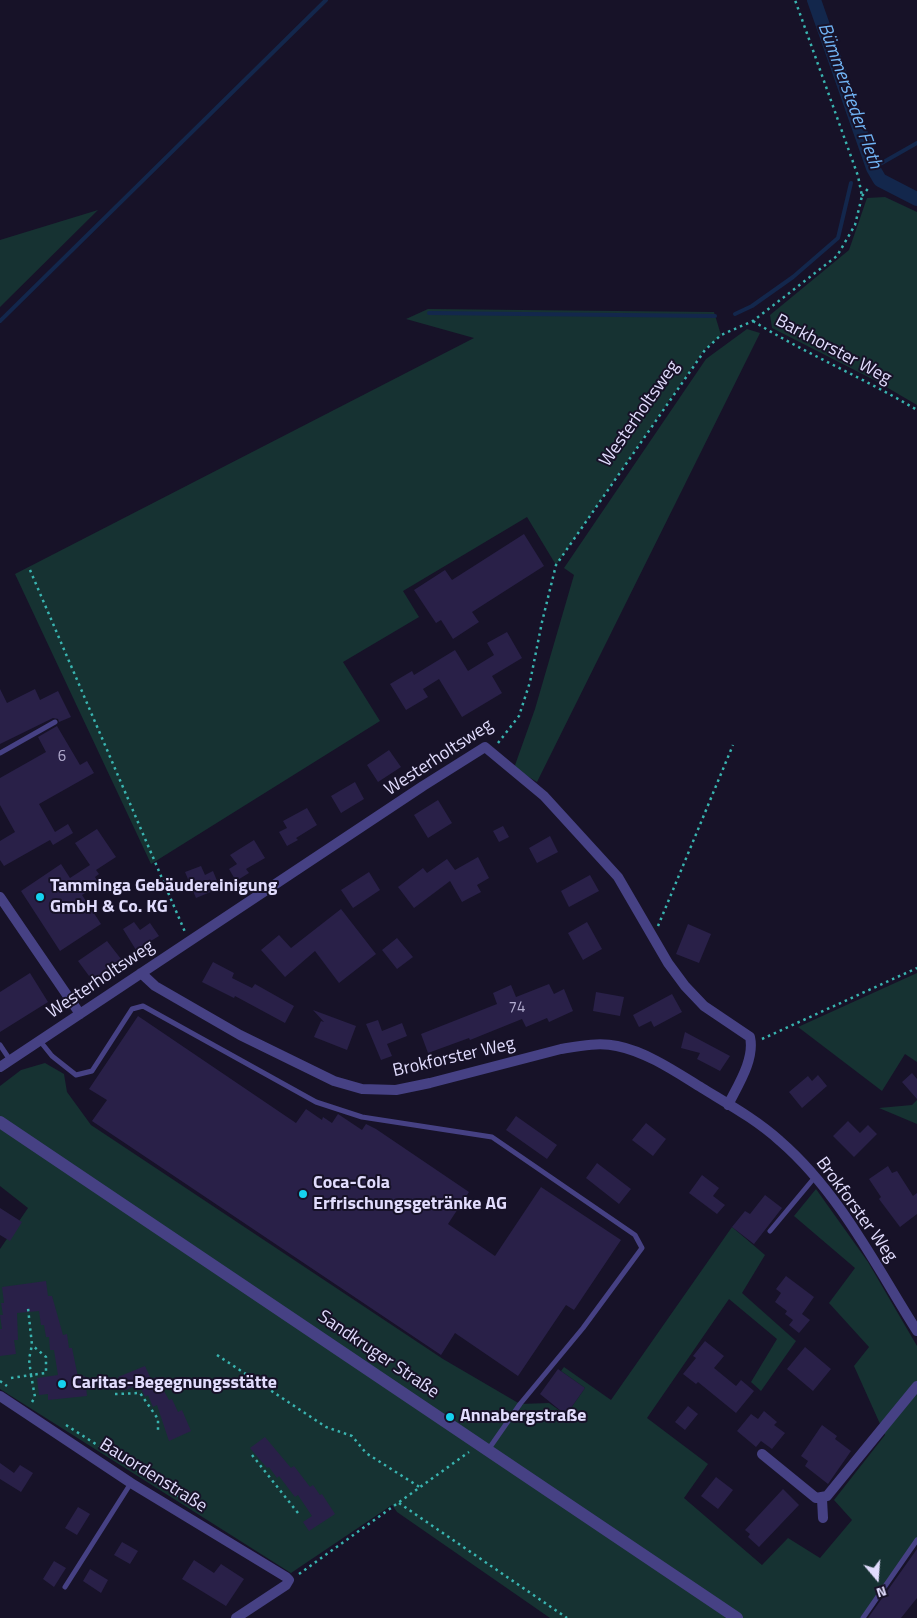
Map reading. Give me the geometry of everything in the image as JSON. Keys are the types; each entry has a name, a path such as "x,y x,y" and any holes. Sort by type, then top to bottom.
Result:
{"street":[{"name":"Westerholtsweg","path":"0,1067 423,786 485,748"},
{"path":"485,748 544,796 618,877 663,954 685,986 704,1006 750,1037 752,1044 748,1062 728,1105"},
{"path":"0,897 80,1014"},
{"name":"Brokforster Weg","path":"141,973 155,986 240,1035 334,1082 362,1089 396,1090 561,1049 600,1044 617,1046 639,1053 672,1070 780,1140 815,1177 870,1254 917,1330"},
{"name":"Sandkruger Straße","path":"0,1122 737,1618"},
{"path":"762,1454 816,1498 822,1499 828,1496 917,1386"},
{"name":"Bauordenstraße","path":"0,1396 131,1483 286,1577 291,1576"},
{"path":"822,1499 824,1518"},
{"path":"236,1618 286,1585 291,1576"}],"lane":[{"path":"0,752 55,722"},
{"path":"40,1041 52,1056 76,1075 92,1071 132,1009 143,1006 316,1102 362,1117 492,1137 635,1235 642,1248 583,1328 483,1447"},
{"path":"0,1046 10,1060"},
{"path":"770,1231 815,1177"},
{"path":"65,1587 131,1483"},
{"path":"863,1618 917,1540"}],"path":[{"name":"Barkhorster Weg","path":"795,0 858,176 862,196 856,225 838,256 753,321 792,345 888,393 917,410"},
{"path":"862,196 870,186"},
{"name":"Westerholtsweg","path":"485,748 501,742 519,716 530,682 556,565 704,350 721,335 753,321"},
{"path":"30,570 188,941"},
{"path":"660,920 733,745"},
{"path":"752,1044 917,968"},
{"path":"28,1308 32,1345 29,1359 34,1397 32,1402"},
{"path":"11,1378 46,1374 46,1357 32,1345"},
{"path":"217,1355 326,1427 352,1436 366,1453 421,1488"},
{"path":"0,1381 12,1390"},
{"path":"115,1394 140,1393 158,1420 158,1430"},
{"path":"25,1398 40,1408"},
{"path":"64,1424 201,1511"},
{"path":"291,1576 297,1575 473,1450 483,1447"},
{"path":"252,1455 298,1513"},
{"path":"399,1503 567,1618"}],"green space":[{"path":"885,197 917,212 917,405 876,381 772,328 770,315 849,250 867,198"},
{"path":"98,210 0,307 0,240"},
{"path":"428,309 714,312 721,335 704,350 556,565 527,517 403,591 419,617 343,662 380,721 151,864 15,574 474,338 406,319"},
{"path":"747,329 760,333 537,782 514,768 535,709 574,575 564,568 706,359"},
{"path":"917,973 917,1062 905,1054 882,1091 798,1027"},
{"path":"45,1063 64,1074 67,1092 91,1125 443,1359 520,1404 549,1403 566,1415 585,1388 561,1371 564,1367 611,1400 732,1227 765,1255 742,1293 796,1341 761,1391 751,1382 777,1339 729,1299 647,1418 708,1464 684,1498 762,1565 788,1538 820,1558 852,1520 834,1500 885,1435 854,1366 869,1347 829,1303 855,1268 794,1216 816,1189 868,1262 917,1346 917,1538 863,1618 550,1618 397,1512 392,1505 291,1573 0,1389 0,1249 28,1208 0,1186 0,1086 21,1070"},
{"path":"917,1100 917,1124 879,1108 912,1105"}],"building":[{"path":"524,534 544,566 472,612 479,622 453,639 441,620 436,623 414,590 445,570 452,580"},
{"path":"507,632 522,658 492,676 502,693 462,717 439,679 423,689 428,697 406,710 390,684 412,671 414,675 455,650 468,671 494,655 487,643"},
{"path":"0,689 7,703 35,689 40,700 58,691 71,717 59,722 58,719 53,718 0,744"},
{"path":"57,726 80,765 87,761 94,773 39,804 55,832 68,824 73,833 53,845 50,840 4,866 0,860 0,841 15,832 0,805 0,778 46,752 38,737"},
{"path":"389,750 401,767 378,782 367,765"},
{"path":"355,782 364,799 341,813 331,796"},
{"path":"438,800 452,823 428,838 414,815"},
{"path":"307,808 317,825 287,846 279,832 287,828 283,821"},
{"path":"503,826 509,837 499,842 493,831"},
{"path":"97,829 116,857 96,870 99,874 95,877 99,884 82,895 101,924 60,951 21,891 61,864 70,878 90,865 75,843"},
{"path":"550,836 558,852 537,863 529,848"},
{"path":"254,840 265,858 246,869 249,873 236,881 229,869 237,864 230,855"},
{"path":"478,857 489,878 477,885 481,892 462,902 450,881 414,908 398,887 423,868 427,873 447,859 455,870"},
{"path":"201,866 205,875 213,871 220,888 196,898 185,872"},
{"path":"369,872 380,890 353,908 341,890"},
{"path":"590,875 599,891 569,907 561,891"},
{"path":"341,909 376,954 339,983 315,951 285,977 261,950 279,935 291,948"},
{"path":"134,922 140,930 150,923 159,936 136,950 123,929"},
{"path":"587,922 602,949 583,960 568,933"},
{"path":"688,924 711,934 699,963 676,954"},
{"path":"397,938 413,957 397,969 382,950"},
{"path":"107,941 121,959 92,980 78,961"},
{"path":"213,962 234,973 232,978 252,988 255,984 294,1006 285,1023 235,996 234,998 202,982"},
{"path":"30,973 48,1002 0,1032 0,992"},
{"path":"549,984 554,994 564,989 573,1011 549,1022 547,1018 526,1027 522,1019 470,1040 469,1038 428,1053 421,1034 497,1004 493,993 511,985 516,997"},
{"path":"596,992 624,997 620,1016 593,1011"},
{"path":"672,994 682,1012 654,1027 651,1021 639,1027 633,1015"},
{"path":"313,1010 356,1026 347,1050 314,1037 321,1021 324,1022"},
{"name":"Coca-Cola Erfrischungsgetränke AG","path":"138,1016 296,1123 306,1109 322,1120 323,1117 332,1123 338,1114 362,1130 366,1124 376,1129 469,1192 448,1224 495,1256 541,1187 621,1240 574,1310 566,1305 518,1376 455,1333 441,1355 92,1121 107,1100 89,1089"},
{"path":"378,1020 382,1031 402,1023 407,1036 387,1044 392,1056 381,1060 366,1024"},
{"path":"685,1032 730,1056 720,1071 697,1059 700,1053 681,1048"},
{"path":"912,1073 917,1079 917,1099 902,1082"},
{"path":"818,1075 827,1086 802,1108 789,1092 808,1076 812,1081"},
{"path":"516,1116 557,1145 547,1159 506,1130"},
{"path":"848,1121 860,1133 868,1125 877,1134 854,1157 833,1136"},
{"path":"646,1123 666,1139 653,1156 632,1140"},
{"path":"597,1163 631,1189 619,1204 586,1178"},
{"path":"888,1166 892,1173 897,1171 913,1196 917,1193 917,1214 900,1227 879,1199 881,1197 869,1179"},
{"path":"702,1175 719,1188 713,1196 725,1205 717,1214 689,1193"},
{"path":"765,1195 782,1208 754,1244 732,1227 745,1211 750,1214"},
{"path":"0,1208 22,1222 10,1241 0,1235"},
{"path":"786,1276 814,1297 802,1314 810,1320 799,1333 789,1325 793,1320 785,1314 787,1311 775,1302 781,1293 776,1289"},
{"path":"46,1281 48,1296 52,1296 63,1335 67,1334 69,1348 72,1348 78,1377 85,1376 87,1396 48,1400 48,1394 39,1395 37,1378 58,1375 54,1350 50,1350 49,1337 46,1337 44,1325 41,1325 39,1311 17,1313 18,1340 14,1340 16,1354 0,1356 0,1329 2,1329 0,1315 3,1315 1,1303 4,1303 2,1287"},
{"path":"705,1341 724,1356 714,1368 736,1386 741,1380 754,1391 736,1413 698,1382 696,1384 683,1374 696,1358 693,1356"},
{"path":"805,1347 831,1369 813,1391 787,1369"},
{"path":"145,1366 151,1379 156,1377 169,1400 172,1399 178,1412 182,1410 191,1431 169,1441 157,1405 153,1407 148,1395 145,1397 139,1384 124,1391 118,1377"},
{"path":"558,1369 585,1388 566,1415 540,1394"},
{"path":"688,1406 698,1414 685,1430 675,1422"},
{"path":"764,1411 777,1422 774,1425 785,1433 772,1449 761,1441 756,1447 737,1431 751,1414 758,1419"},
{"path":"822,1425 837,1436 835,1439 851,1451 828,1484 805,1466 808,1461 801,1456"},
{"path":"265,1437 291,1468 294,1466 310,1487 313,1485 320,1495 322,1494 335,1514 309,1531 303,1522 312,1516 298,1495 295,1497 279,1476 277,1478 250,1448"},
{"path":"0,1463 14,1473 20,1465 33,1473 21,1492 0,1479"},
{"path":"716,1477 733,1490 718,1509 701,1496"},
{"path":"783,1489 799,1505 759,1547 748,1537 750,1534 745,1530"},
{"path":"78,1507 90,1514 77,1535 65,1528"},
{"path":"122,1542 138,1551 130,1564 114,1555"},
{"path":"917,1549 917,1598 901,1618 868,1618"},
{"path":"194,1560 214,1573 221,1564 244,1579 226,1606 182,1579"},
{"path":"54,1561 66,1568 54,1587 43,1579"},
{"path":"90,1569 108,1580 101,1593 83,1581"}],"waterway":[{"path":"0,321 326,0"},
{"name":"Bümmersteder Fleth","path":"814,0 873,168 880,180 917,199"},
{"path":"873,168 917,143"},
{"path":"735,314 752,306 793,277 838,238 851,183"},
{"path":"429,313 715,316"}],"place":[{"name":"Tamminga Gebäudereinigung GmbH & Co. KG","path":"40,897"},
{"name":"Coca-Cola Erfrischungsgetränke AG","path":"303,1194"},
{"name":"Caritas-Begegnungsstätte","path":"62,1384"},
{"name":"Annabergstraße","path":"450,1417"}]}
